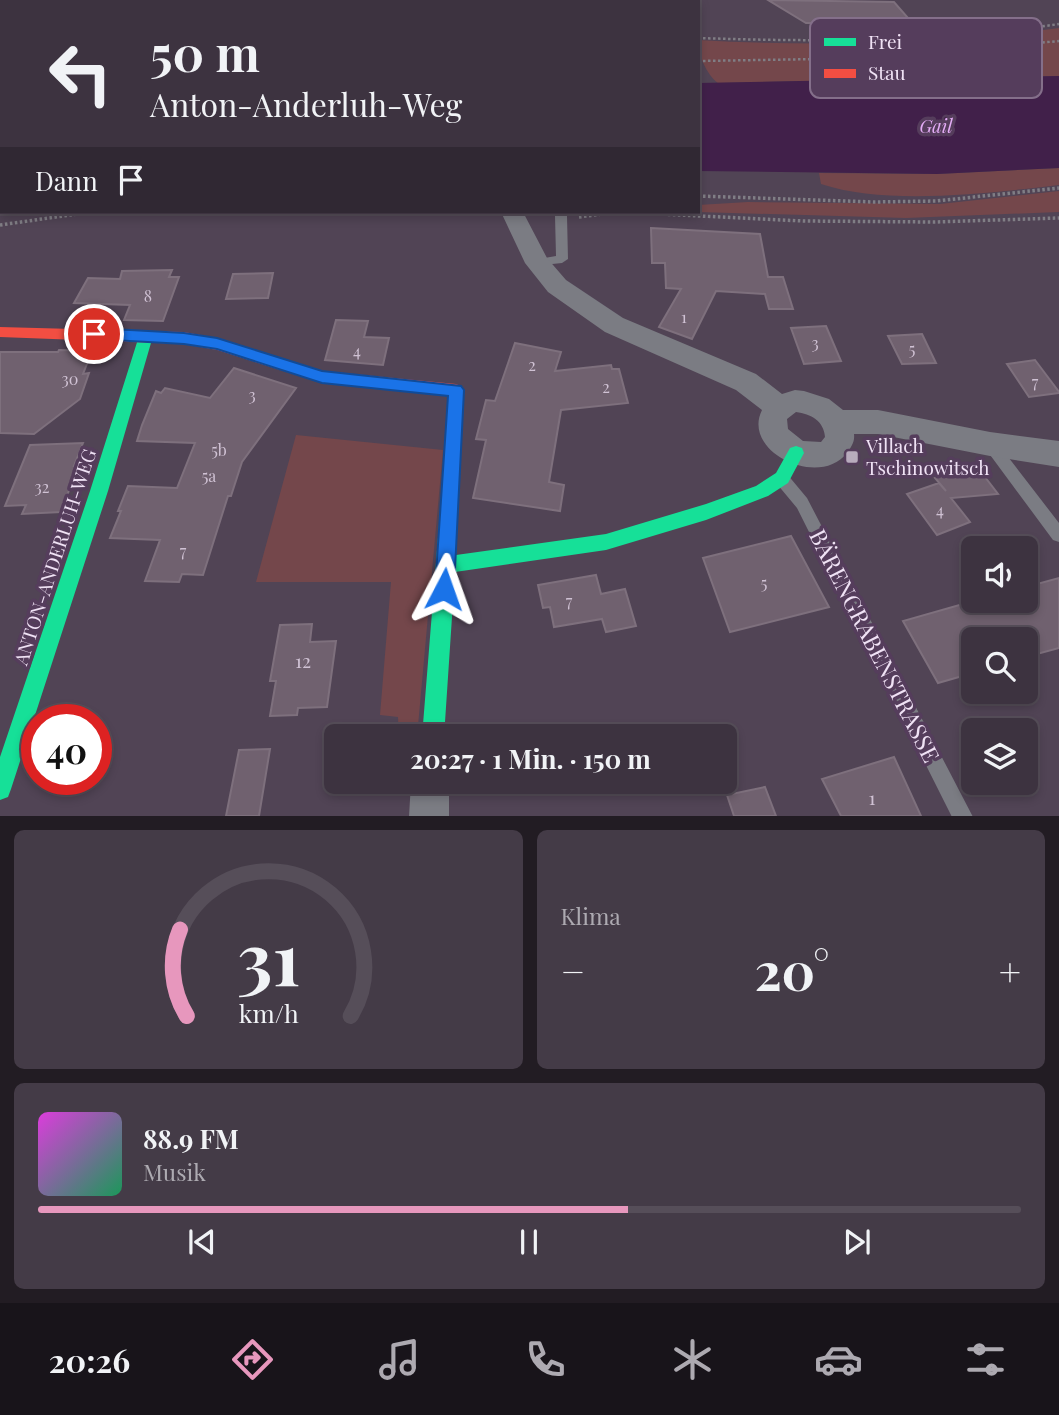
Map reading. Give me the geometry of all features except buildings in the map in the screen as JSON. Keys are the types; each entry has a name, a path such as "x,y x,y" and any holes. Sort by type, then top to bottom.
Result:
{"street":[{"path":"513,214 537,263 557,286 614,325 746,382 779,407"},
{"path":"0,332 146,337 217,344 322,377 456,390 434,724"},
{"name":"ANTON-ANDERLUH-WEG","path":"0,789 99,491 146,337"},
{"path":"795,401 814,404 831,415 836,422 840,440 829,454 808,457 796,453 775,436 772,425 773,415 779,407 795,401"},
{"path":"836,422 878,422 990,444 1059,454"},
{"path":"446,565 606,542 706,512 762,491 782,478 796,453"},
{"path":"429,816 430,794"}],"lane":[{"path":"537,263 562,259 561,216"},
{"path":"990,444 1059,535"},
{"name":"BÄRENGRABENSTRASSE","path":"782,478 802,503 961,816"}],"path":[{"path":"700,38 810,41"},
{"path":"700,61 810,59"},
{"path":"700,196 874,202 936,201 1059,188"},
{"path":"0,225 77,214"},
{"path":"561,216 593,217 608,214"},
{"path":"664,214 934,222 1059,218"}],"shaded area":[{"path":"1059,28 1059,76 1042,76 1042,30"},
{"path":"700,40 810,43 810,81 718,83 703,63 700,54"},
{"path":"1059,168 1059,185 938,196 876,195 847,191 821,184 819,173 937,174"},
{"path":"1059,191 1059,212 906,218 700,212 700,205 748,202 940,204"},
{"path":"296,435 443,450 418,724 398,724 398,717 380,715 391,582 256,582"}],"water":[{"name":"Gail","path":"1042,76 1059,76 1059,168 937,174 700,171 700,83 810,81 810,98 1042,98"}],"traffic: fast":[{"path":"0,789 99,491 146,336"},
{"path":"446,565 453,450"},
{"path":"434,724 446,565 606,542 706,512 762,491 782,478 796,453"}],"traffic: jam":[{"path":"0,332 184,338 217,344 322,377 456,390 453,450"}],"place":[{"name":"Villach Tschinowitsch","path":"852,457"}],"route":[{"path":"94,334 184,338 217,344 322,377 456,390 444,589"}]}
